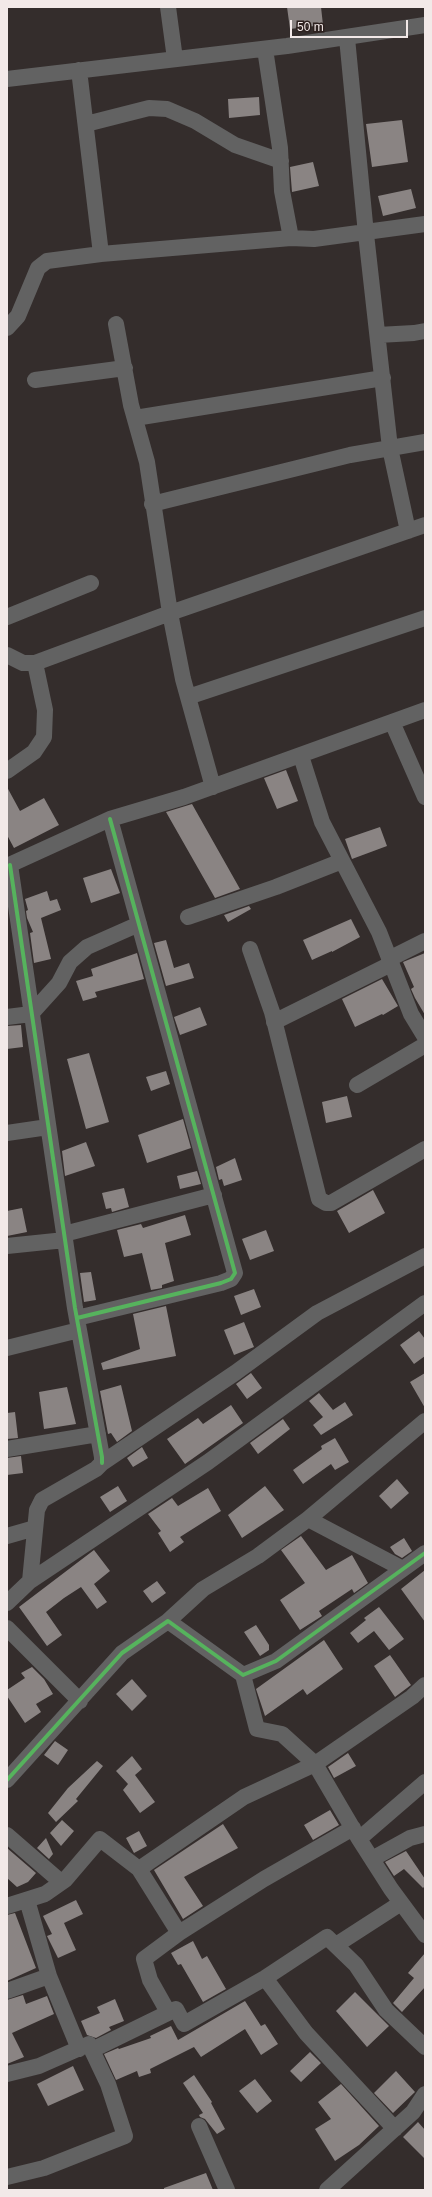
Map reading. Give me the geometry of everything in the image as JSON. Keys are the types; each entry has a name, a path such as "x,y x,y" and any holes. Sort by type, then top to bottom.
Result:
{"street":[{"path":"168,7 175,59"},
{"path":"7,79 265,49 347,38 425,25"},
{"path":"347,38 366,234 390,448 408,531"},
{"path":"265,49 280,161 282,191 291,238"},
{"path":"79,70 101,254"},
{"path":"86,124 149,108 167,109 195,121 235,145 280,161"},
{"path":"7,328 18,316 38,268 47,261 101,254 291,238 314,239 366,234 425,224"},
{"path":"116,324 135,418 147,462 152,504 170,613 188,697 212,787"},
{"path":"378,336 414,333 425,330"},
{"path":"35,380 125,368"},
{"path":"135,418 383,378"},
{"path":"152,504 350,455 425,442"},
{"path":"7,655 23,663 35,664 170,613 425,525"},
{"path":"7,617 91,583"},
{"path":"188,697 425,618"},
{"path":"7,771 34,752 44,737 46,710 35,664"},
{"path":"102,1463 64,1237 8,866 110,819 212,787 425,710"},
{"path":"392,722 425,797"},
{"path":"301,756 322,822 379,932 411,1014 425,1037"},
{"path":"7,1348 147,1302 231,1279 235,1273 110,819"},
{"path":"188,918 276,887 342,861"},
{"path":"7,1017 31,1014 59,983 70,962 86,947 139,924"},
{"path":"274,1022 425,941"},
{"path":"250,949 274,1022 319,1199 326,1203 330,1203 425,1149"},
{"path":"358,1085 425,1045"},
{"path":"7,1133 48,1127"},
{"path":"7,1246 64,1237 214,1194"},
{"path":"30,1581 37,1510 42,1500 96,1469 102,1463 235,1373 317,1313 425,1256"},
{"path":"7,1603 30,1581 208,1462 425,1303"},
{"path":"7,1780 122,1653 168,1620 203,1589 258,1556 308,1519 425,1421"},
{"path":"7,1449 98,1434"},
{"path":"308,1519 403,1569"},
{"path":"7,1536 35,1528"},
{"path":"243,1675 276,1661 425,1553"},
{"path":"168,1620 243,1675 256,1729 282,1734 315,1764 372,1859 401,1903 425,1935"},
{"path":"7,1628 80,1701"},
{"path":"139,1869 244,1797 315,1764 412,1697 425,1685"},
{"path":"168,2012 150,1980 144,1959 179,1933 264,1879 356,1834 425,1782"},
{"path":"372,1859 410,1838 425,1834"},
{"path":"7,1835 61,1882"},
{"path":"7,1906 45,1894 61,1882 100,1839 139,1869 179,1933"},
{"path":"7,2177 44,2168 125,2136 108,2084 86,2049 49,1976 27,1900"},
{"path":"336,1945 401,1903"},
{"path":"7,2074 39,2066 86,2049 176,2009 184,2024 265,1978 327,1937 356,1965 386,2010 425,2047"},
{"path":"7,1991 49,1976"},
{"path":"265,1978 306,2033 394,2129"},
{"path":"327,2190 413,2112 425,2094"},
{"path":"199,2126 227,2190"}],"building":[{"path":"287,7 321,7 323,25 290,29"},
{"path":"259,97 260,115 229,118 228,99"},
{"path":"402,120 408,162 372,167 366,124"},
{"path":"313,162 319,186 292,192 290,167"},
{"path":"411,189 416,208 383,216 378,196"},
{"path":"286,770 298,801 277,809 264,778"},
{"path":"7,787 20,811 44,798 59,825 14,848 7,835"},
{"path":"192,804 240,889 215,898 166,812"},
{"path":"380,827 387,846 352,859 345,839"},
{"path":"111,869 120,893 91,903 83,878"},
{"path":"47,891 50,901 57,899 61,910 41,918 51,959 34,963 30,933 33,932 27,918 26,911 28,910 25,899"},
{"path":"249,906 251,909 228,922 224,915"},
{"path":"351,919 360,937 332,952 312,960 303,940"},
{"path":"166,940 174,968 189,963 194,978 166,986 154,943"},
{"path":"137,953 144,979 95,992 97,997 83,1001 76,981 93,976 91,969"},
{"path":"425,953 425,1015 411,989 414,987 403,962"},
{"path":"382,979 398,1006 383,1015 382,1014 355,1027 342,999"},
{"path":"200,1007 207,1025 180,1035 174,1017"},
{"path":"21,1025 23,1047 7,1049 7,1026"},
{"path":"89,1053 109,1122 86,1129 67,1059"},
{"path":"166,1071 170,1084 151,1091 146,1077"},
{"path":"347,1096 352,1117 326,1123 322,1102"},
{"path":"183,1119 191,1148 147,1163 138,1135"},
{"path":"86,1142 95,1166 65,1176 62,1151"},
{"path":"235,1158 242,1180 224,1186 222,1179 219,1180 216,1167"},
{"path":"197,1171 201,1184 180,1189 177,1176"},
{"path":"124,1188 129,1207 112,1212 111,1208 106,1209 102,1193"},
{"path":"373,1190 385,1213 349,1233 337,1211"},
{"path":"22,1208 27,1232 7,1236 7,1211"},
{"path":"185,1215 191,1235 165,1243 174,1281 162,1285 162,1288 151,1290 142,1253 124,1257 117,1230 141,1224 143,1228"},
{"path":"266,1230 274,1251 250,1260 242,1239"},
{"path":"91,1272 96,1300 84,1302 80,1273"},
{"path":"254,1289 261,1307 241,1315 234,1296"},
{"path":"166,1306 176,1356 103,1370 101,1363 140,1349 133,1314"},
{"path":"244,1322 254,1347 234,1355 224,1330"},
{"path":"419,1331 425,1339 425,1356 414,1364 400,1345"},
{"path":"251,1373 262,1388 247,1399 236,1384"},
{"path":"425,1373 425,1408 410,1382"},
{"path":"121,1385 132,1431 117,1442 111,1433 108,1434 100,1391"},
{"path":"67,1387 76,1424 44,1429 39,1392"},
{"path":"319,1393 333,1410 345,1402 353,1415 321,1435 313,1425 323,1417 309,1401"},
{"path":"231,1405 243,1423 185,1464 167,1439 198,1418 203,1424"},
{"path":"15,1412 18,1438 7,1439 7,1413"},
{"path":"283,1419 290,1429 258,1454 250,1443"},
{"path":"335,1438 349,1462 335,1470 331,1464 303,1484 293,1470 322,1449 321,1446"},
{"path":"142,1447 148,1458 133,1467 127,1458"},
{"path":"21,1456 23,1473 7,1475 7,1458"},
{"path":"397,1479 409,1493 391,1509 379,1496"},
{"path":"118,1486 127,1501 110,1512 100,1497"},
{"path":"265,1486 284,1510 242,1538 228,1515"},
{"path":"208,1488 221,1511 180,1537 184,1542 170,1552 158,1533 161,1531 148,1514 172,1498 178,1506"},
{"path":"301,1536 326,1570 352,1555 368,1583 354,1593 352,1589 319,1611 322,1616 300,1630 280,1600 305,1583 281,1550"},
{"path":"404,1538 412,1551 402,1558 395,1554 390,1547"},
{"path":"94,1550 110,1571 94,1584 107,1602 97,1609 81,1587 64,1598 46,1612 62,1635 47,1646 19,1607"},
{"path":"425,1570 425,1622 401,1589"},
{"path":"157,1581 166,1593 152,1603 143,1591"},
{"path":"379,1607 404,1639 389,1650 374,1631 358,1643 350,1633 366,1620 364,1618"},
{"path":"256,1625 269,1645 269,1650 260,1656 244,1632"},
{"path":"324,1640 343,1669 307,1695 303,1689 265,1716 256,1689"},
{"path":"390,1655 411,1685 395,1697 374,1666"},
{"path":"32,1667 44,1679 53,1694 36,1704 41,1712 25,1723 7,1696 7,1690 25,1678 21,1673"},
{"path":"132,1679 147,1696 132,1711 116,1694"},
{"path":"55,1741 68,1750 58,1765 44,1755"},
{"path":"348,1753 356,1766 334,1778 328,1767"},
{"path":"132,1756 142,1769 135,1775 155,1802 140,1813 123,1790 128,1784 116,1771"},
{"path":"97,1761 103,1766 76,1799 78,1801 56,1822 48,1813 68,1788"},
{"path":"330,1810 339,1825 313,1840 304,1825"},
{"path":"62,1820 74,1831 61,1846 50,1833"},
{"path":"223,1824 238,1848 184,1877 203,1906 183,1919 154,1870"},
{"path":"139,1831 147,1846 134,1853 126,1838"},
{"path":"46,1838 53,1854 49,1859 37,1848"},
{"path":"7,1848 36,1873 28,1882 17,1887 7,1878"},
{"path":"406,1851 425,1879 425,1886 423,1888 404,1869 394,1876 385,1862"},
{"path":"76,1900 83,1914 64,1923 76,1950 58,1958 47,1936 52,1934 43,1916"},
{"path":"15,1913 36,1968 7,1981 7,1915"},
{"path":"193,1941 202,1959 207,1956 226,1989 203,2002 181,1964 178,1965 171,1953"},
{"path":"425,1953 425,1987 402,2012 393,2003 414,1978 408,1973"},
{"path":"355,1992 389,2026 367,2047 336,2011"},
{"path":"23,1995 26,2004 47,1996 54,2014 12,2033 24,2057 7,2064 7,2000"},
{"path":"115,1999 124,2021 109,2027 111,2030 96,2038 87,2035 81,2021 100,2013 97,2007"},
{"path":"245,2001 261,2026 265,2024 278,2044 261,2055 245,2029 201,2057 194,2047 150,2069 151,2073 139,2077 137,2071 116,2080 104,2054 151,2038 150,2036 171,2026 178,2040"},
{"path":"310,2052 321,2063 301,2082 290,2071"},
{"path":"73,2066 84,2090 48,2106 37,2084"},
{"path":"396,2071 415,2092 393,2113 374,2093"},
{"path":"194,2075 212,2102 211,2103 225,2129 217,2134 205,2119 200,2117 199,2115 203,2113 183,2083"},
{"path":"255,2079 272,2101 257,2113 239,2091"},
{"path":"341,2084 379,2126 359,2145 335,2161 315,2129 331,2119 318,2102"},
{"path":"418,2122 425,2130 425,2159 403,2137"},
{"path":"206,2173 213,2190 164,2190 164,2188"}],"cycle path":[{"path":"77,1318 221,1283 231,1279 235,1273 110,819"},
{"path":"10,865 75,1308 102,1463"},
{"path":"7,1780 122,1653 168,1621 243,1675 276,1661 425,1553"}]}
